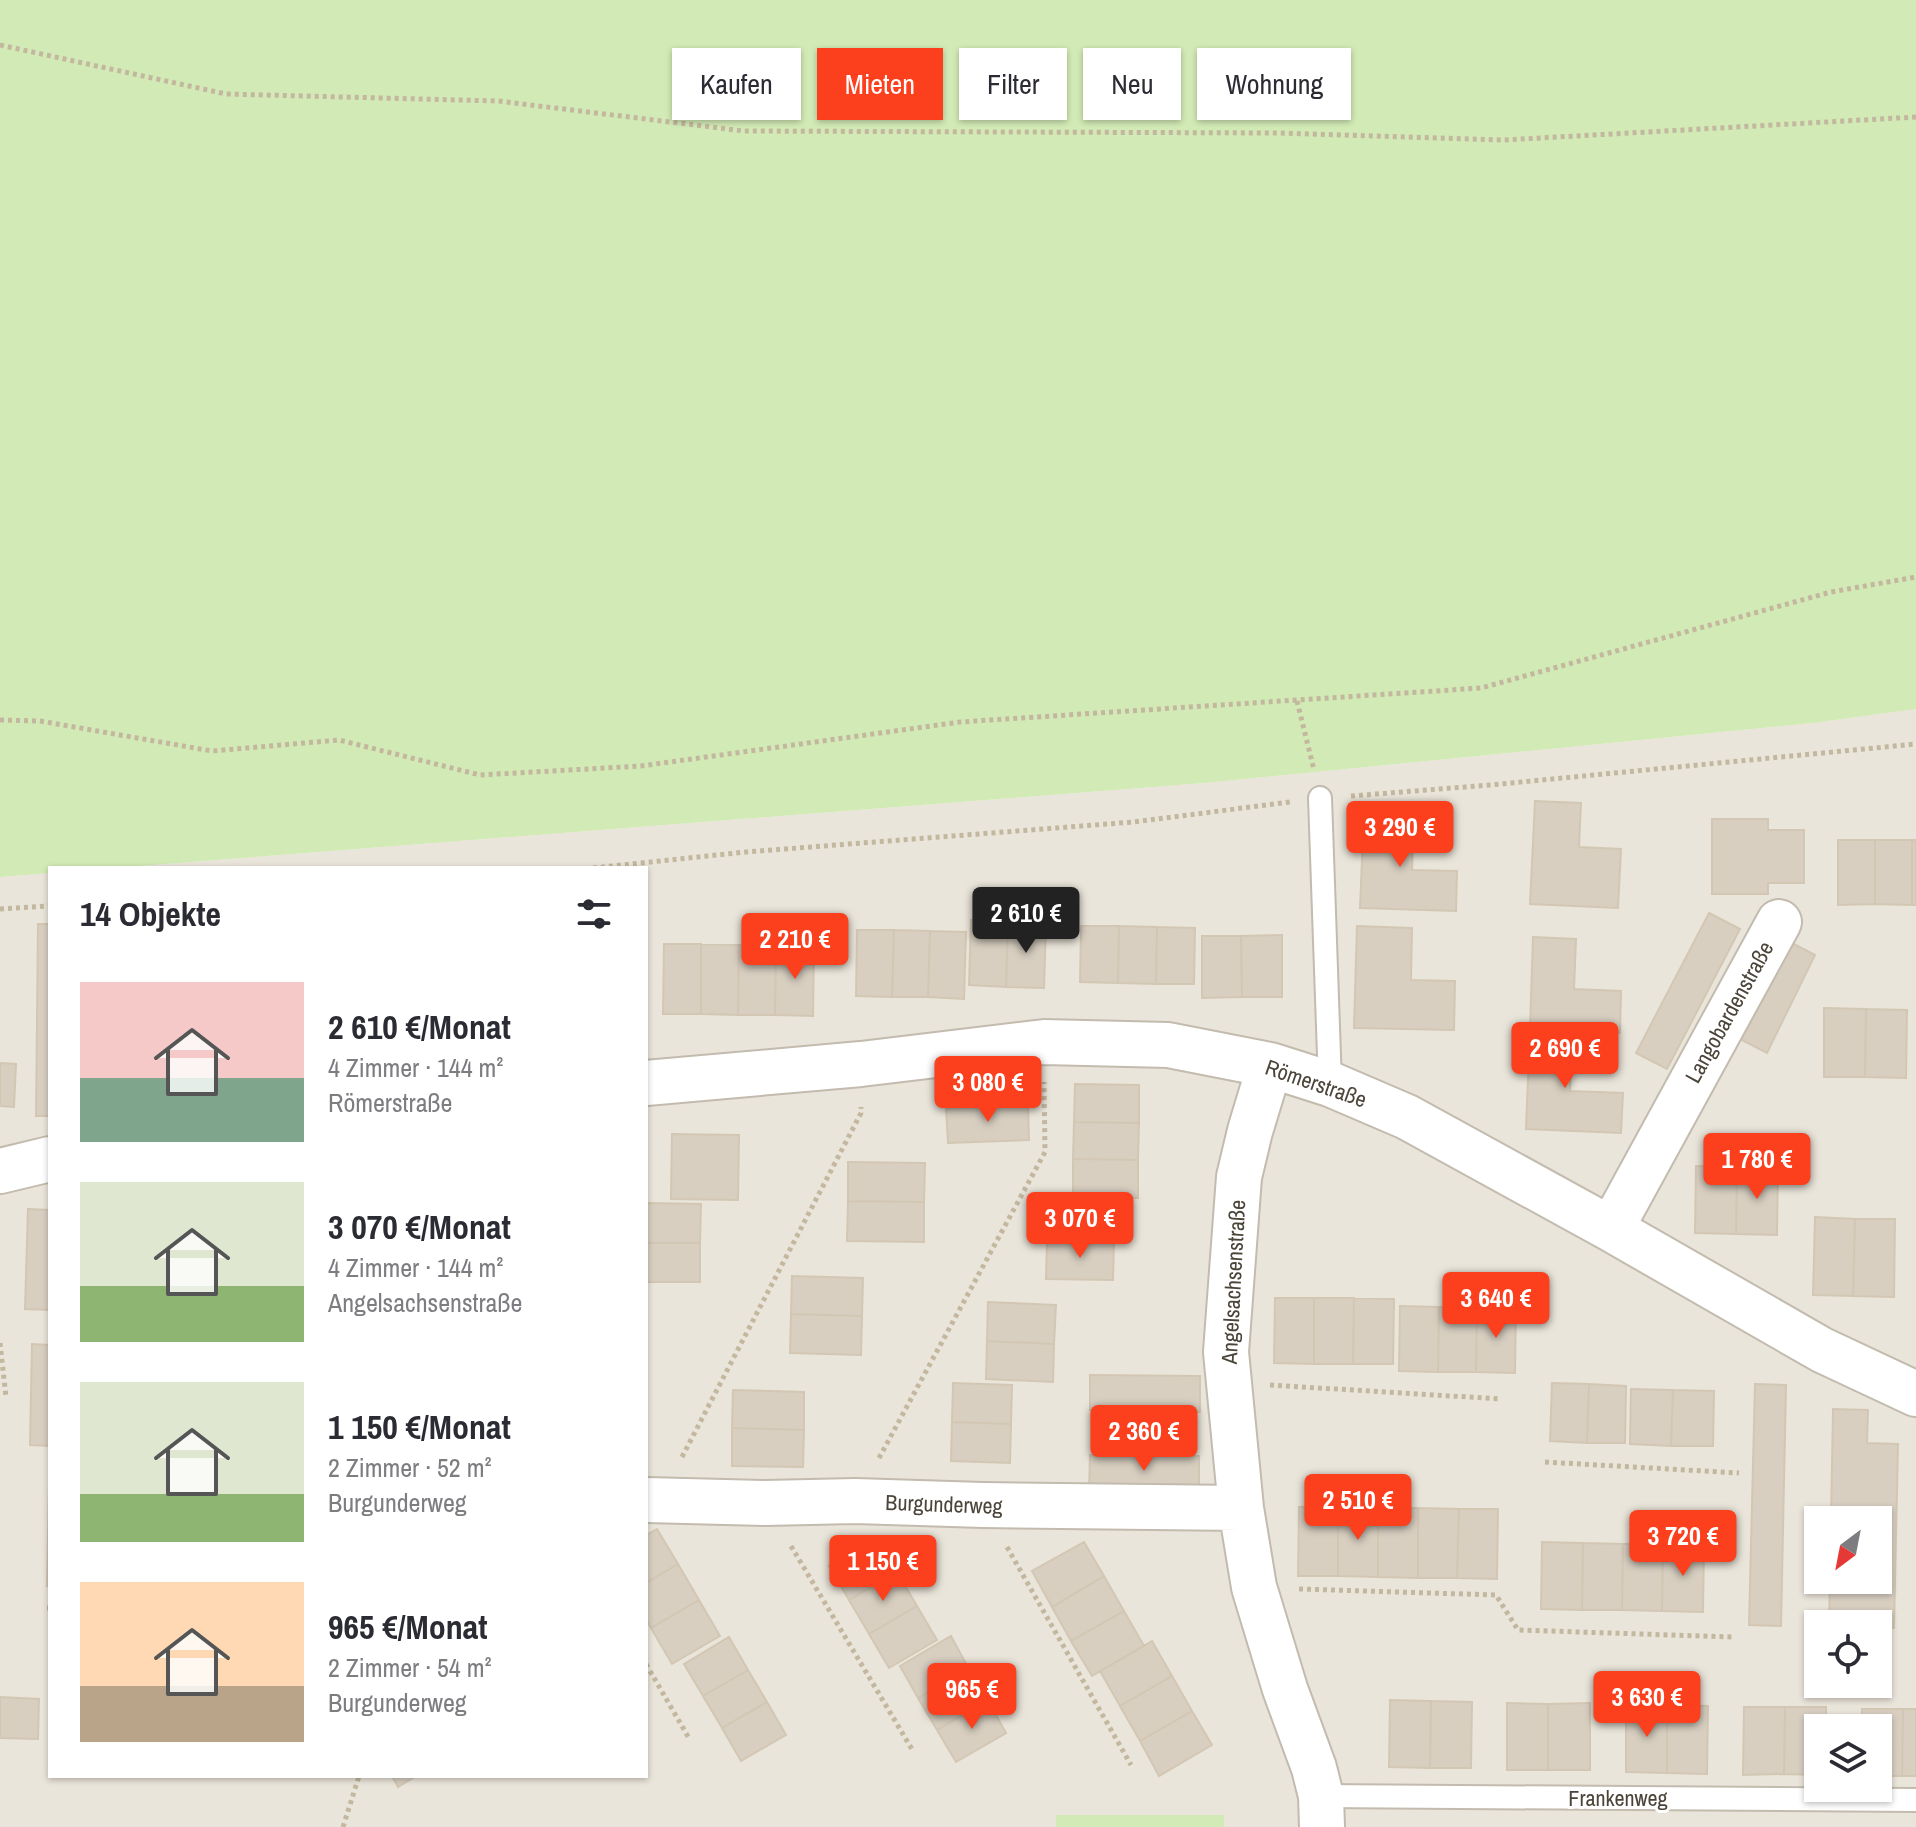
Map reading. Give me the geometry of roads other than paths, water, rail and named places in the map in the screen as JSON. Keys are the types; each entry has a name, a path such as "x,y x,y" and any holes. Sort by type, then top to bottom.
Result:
{"street":[{"name":"Langobardenstraße","path":"1611,1229 1779,922"},
{"name":"Römerstraße","path":"648,1083 861,1064 1044,1042 1168,1045 1270,1065 1330,1084 1407,1117 1822,1350 1916,1394"},
{"name":"Angelsachsenstraße","path":"1270,1065 1239,1177 1226,1352 1241,1508 1254,1587 1285,1689 1314,1768 1321,1812"},
{"path":"0,1171 48,1159"},
{"name":"Burgunderweg","path":"653,1500 1241,1508"}],"lane":[{"path":"1320,798 1330,1084"},
{"name":"Frankenweg","path":"1321,1812 1916,1800"}]}
